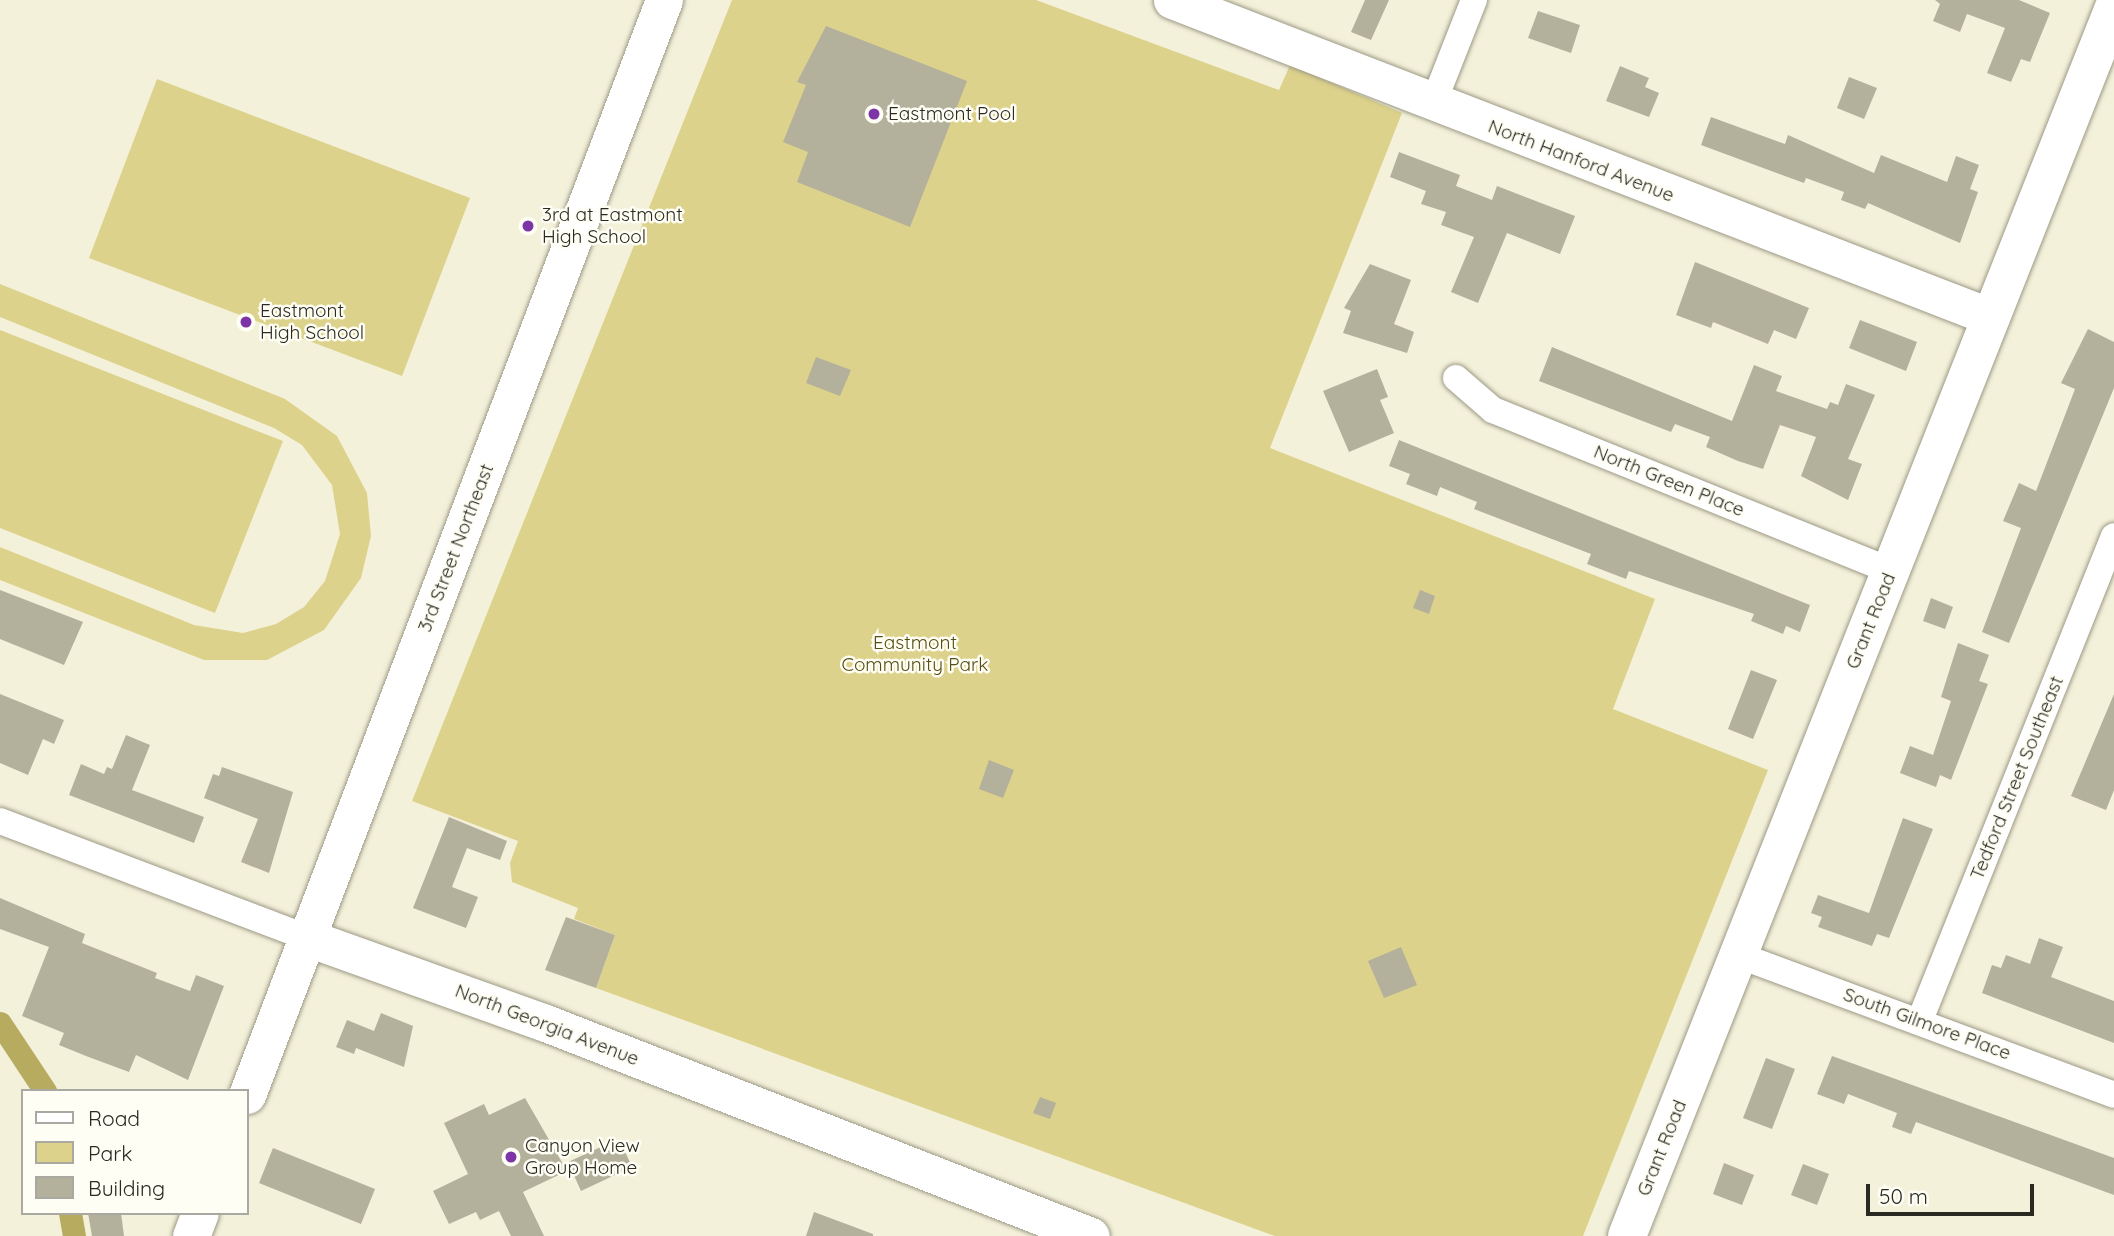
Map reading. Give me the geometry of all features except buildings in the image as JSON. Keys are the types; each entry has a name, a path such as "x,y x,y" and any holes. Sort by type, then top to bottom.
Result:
{"main road":[{"name":"Grant Road","path":"1627,1236 2114,7"}],"street":[{"name":"3rd Street Northeast","path":"248,1092 664,0"},
{"name":"North Hanford Avenue","path":"1172,0 1433,104 1991,317"},
{"path":"1433,104 1474,0"},
{"name":"North Green Place","path":"1456,378 1493,410 1891,571"},
{"name":"Tedford Street Southeast","path":"1920,1020 2114,536"},
{"name":"North Georgia Avenue","path":"0,821 308,938 555,1027 1091,1236"},
{"name":"South Gilmore Place","path":"1738,955 1920,1020 2114,1095"},
{"path":"191,1236 199,1215"}],"green space":[{"name":"Eastmont Community Park","path":"732,0 1036,0 1279,90 1290,65 1402,113 1270,448 1655,599 1613,709 1768,770 1583,1236 1275,1236 596,988 615,935 574,919 578,908 512,882 510,863 518,841 412,801"},
{"path":"157,79 470,198 402,376 89,258"},
{"path":"0,284 285,399 337,436 367,493 371,536 361,578 324,630 267,660 204,660 0,580 0,547 194,625 243,633 276,624 304,607 325,581 340,534 332,485 302,445 274,428 0,317"},
{"path":"0,330 283,441 215,613 0,528"}],"waterway":[{"path":"0,1023 44,1089"},
{"path":"70,1215 74,1236"}],"place":[{"name":"Eastmont Pool","path":"874,114"},
{"name":"3rd at Eastmont High School","path":"528,226"},
{"name":"Eastmont High School","path":"246,322"},
{"name":"Canyon View Group Home","path":"511,1157"}]}
